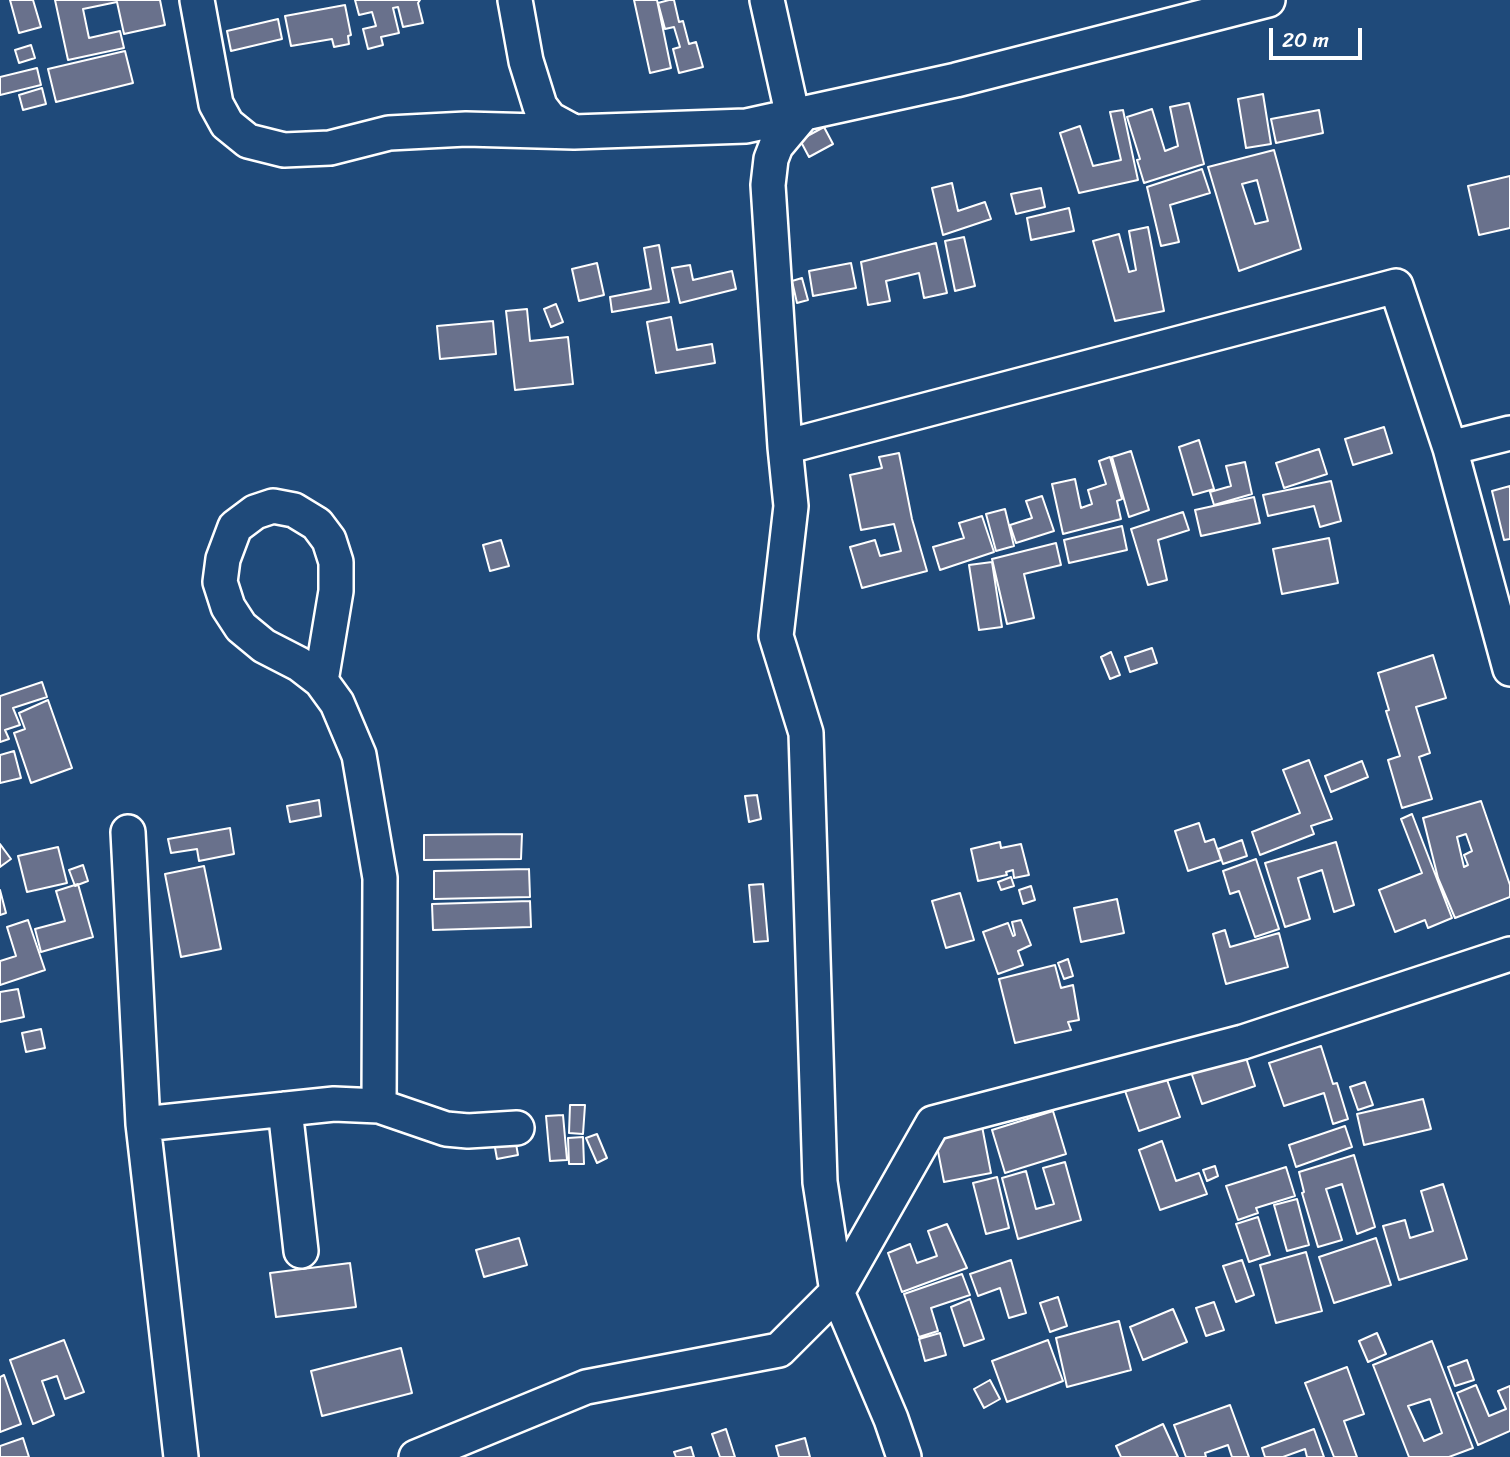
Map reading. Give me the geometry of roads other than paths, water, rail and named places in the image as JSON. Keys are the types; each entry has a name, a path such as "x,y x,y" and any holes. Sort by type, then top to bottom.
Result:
{"street":[{"path":"197,0 216,104 227,124 248,141 284,150 330,148 389,133 466,129 574,132 746,126 956,80 1268,0"},
{"path":"515,0 526,61 540,106 550,119 574,132"},
{"path":"767,0 797,116 776,146 771,159 768,185 791,506 776,636 806,733 820,1182 837,1292 891,1419 904,1457"},
{"path":"785,447 1396,286 1450,448 1510,669"},
{"path":"1450,448 1510,433"},
{"path":"321,681 336,591 336,562 329,540 317,524 294,510 273,506 255,512 235,527 223,559 220,582 228,607 241,627 264,646 299,664 321,681 337,704 359,755 380,878 379,1106"},
{"path":"128,832 143,1124 181,1457"},
{"path":"416,1457 586,1387 779,1350 837,1292 933,1123 1243,1042 1510,954"},
{"path":"143,1124 334,1104 379,1106 446,1129 468,1131 517,1128"},
{"path":"285,1109 301,1251"}]}
